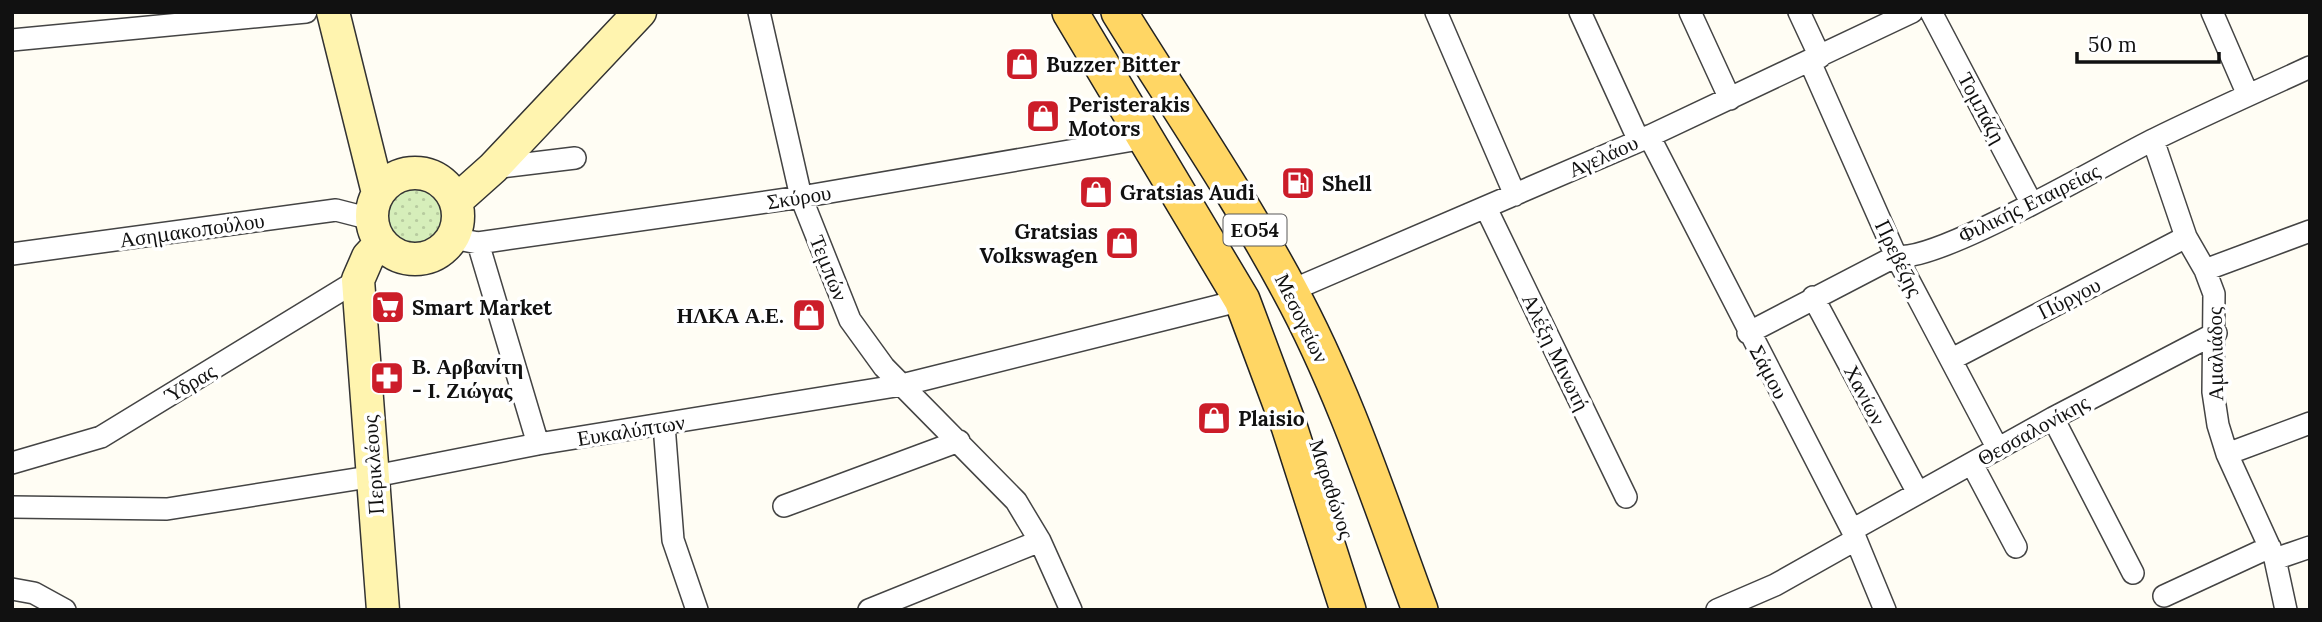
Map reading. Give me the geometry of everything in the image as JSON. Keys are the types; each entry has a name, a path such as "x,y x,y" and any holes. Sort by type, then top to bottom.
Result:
{"main road":[{"name":"ΕΟ54","path":"1070,12 1242,300 1289,426 1348,610"},
{"name":"Μεσογείων","path":"1119,12 1290,291 1321,355 1365,461 1420,610"},
{"name":"Μαραθώνος","path":"1242,300 1289,380 1311,426 1371,610"},
{"name":"Μαραθώνος","path":"1365,461 1401,610"}],"street":[{"path":"12,40 306,12"},
{"path":"333,12 377,218 389,251 412,260 436,255 465,240"},
{"path":"456,201 493,167 640,12"},
{"name":"Τεμπών","path":"759,12 801,197 850,320 876,357 902,385 1005,486 1040,541 1072,610"},
{"path":"1436,12 1515,195"},
{"name":"Σάμου","path":"1580,12 1853,535 1885,610"},
{"path":"1690,12 1730,99"},
{"name":"Πρεβέζης","path":"1799,12 1815,60 1896,256 1998,449"},
{"name":"Αγελάου","path":"1290,291 1644,138 1815,60 1912,12"},
{"name":"Τομπάζη","path":"1931,12 2032,204"},
{"path":"2212,12 2248,95"},
{"name":"Φιλικής Εταιρείας","path":"1748,333 1812,297 1896,256 1905,258 1927,252 2032,204 2153,140 2310,67"},
{"name":"Σκύρου","path":"465,240 801,197 1145,138"},
{"name":"Αμαλιάδος","path":"2153,140 2186,237 2205,270 2214,294 2216,333 2213,392 2218,425 2227,454 2273,553 2286,610"},
{"path":"493,167 575,158"},
{"path":"358,279 368,257 377,218 396,178 419,173 435,178 448,188 456,201 457,226 465,240 538,443"},
{"name":"Αλέξη Μινωτή","path":"1486,208 1626,497"},
{"name":"Ασημακοπούλου","path":"12,254 336,210 377,218"},
{"path":"2205,270 2310,231"},
{"name":"Πύργου","path":"1952,359 2186,237"},
{"name":"Ύδρας","path":"12,463 101,437 358,279"},
{"name":"Περικλέους","path":"358,279 375,476 383,610"},
{"name":"Χανίων","path":"1812,297 1918,493"},
{"name":"Ευκαλύπτων","path":"12,507 167,509 375,476 538,443 902,385 1242,300"},
{"name":"Θεσσαλονίκης","path":"1717,610 1775,585 1918,493 2053,418 2216,333"},
{"path":"2053,418 2133,573"},
{"path":"2227,454 2310,423"},
{"path":"664,425 673,540 697,610"},
{"path":"784,506 959,441"},
{"path":"1972,464 2016,547"},
{"path":"869,610 1040,541"},
{"path":"2164,596 2273,553 2310,547"},
{"path":"12,589 34,593 65,610"}],"green space":[{"path":"409,182 423,182 435,187 444,196 449,215 447,228 440,239 423,248 409,248 397,243 388,234 383,222 383,208 388,196 397,187"}],"place":[{"name":"Buzzer Bitter","path":"1022,64"},
{"name":"Peristerakis Motors","path":"1043,116"},
{"name":"Shell","path":"1298,183"},
{"name":"Gratsias Audi","path":"1096,192"},
{"name":"Gratsias Volkswagen","path":"1122,243"},
{"name":"Smart Market","path":"388,307"},
{"name":"ΗΛΚΑ Α.Ε.","path":"809,315"},
{"name":"Β. Αρβανίτη - Ι. Ζιώγας","path":"387,378"},
{"name":"Plaisio","path":"1214,418"}]}
